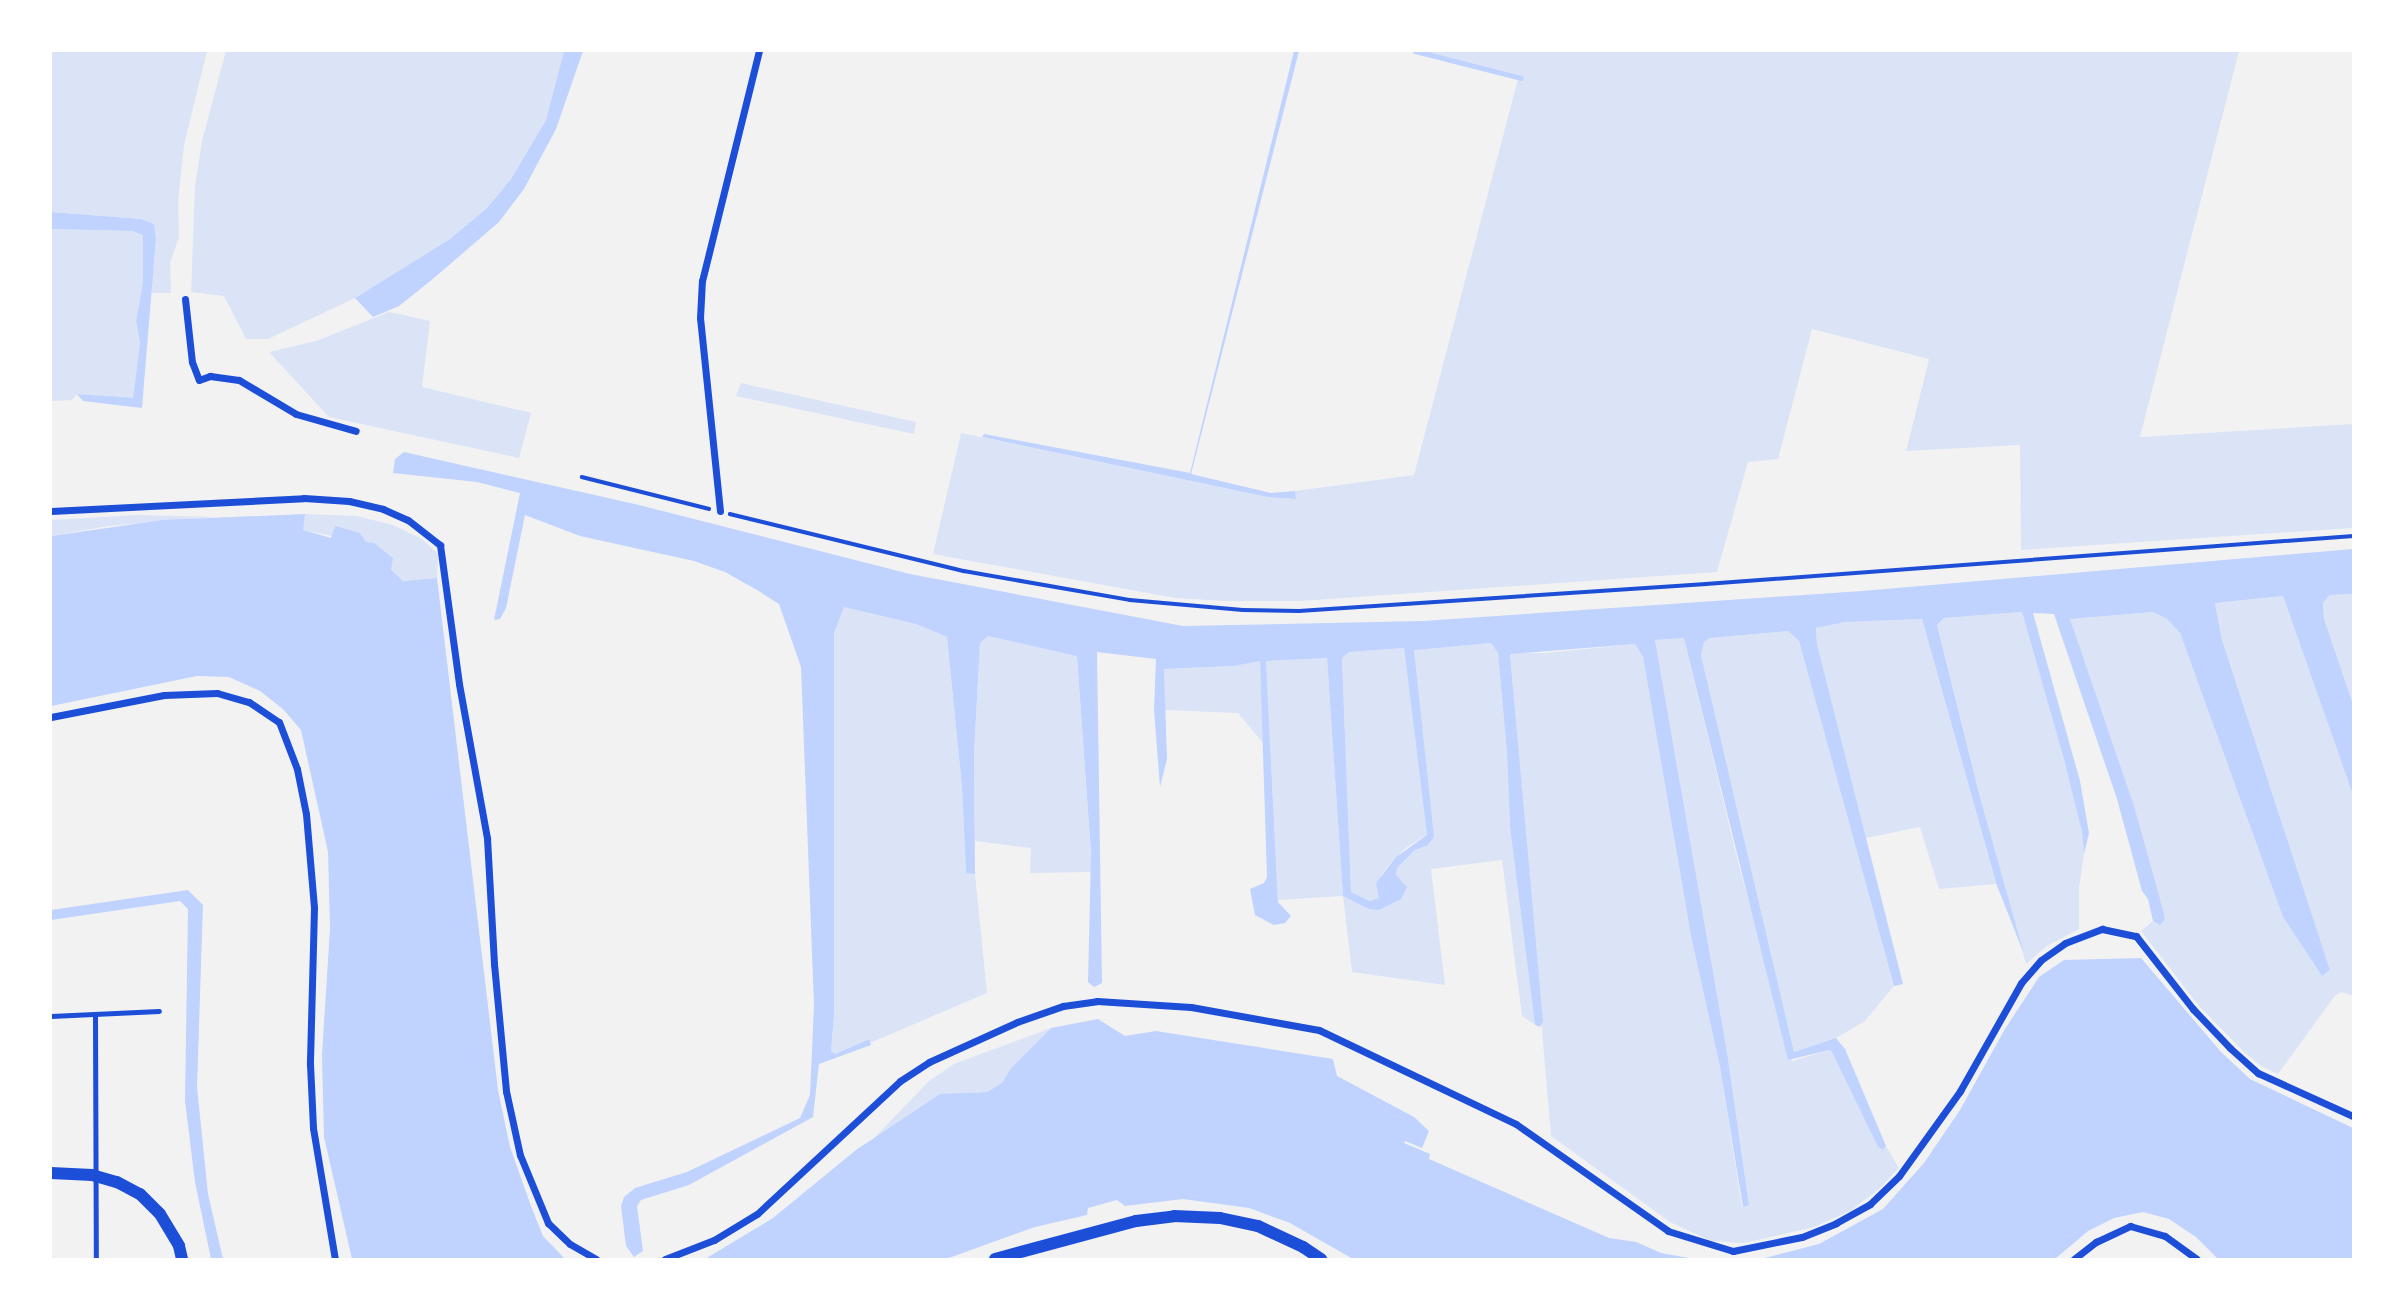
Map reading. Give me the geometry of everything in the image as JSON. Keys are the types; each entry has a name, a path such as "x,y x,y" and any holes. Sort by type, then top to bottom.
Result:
{"street":[{"path":"720,511 715,489 711,401 700,299 702,281 759,51"},
{"path":"185,299 192,362 198,380 210,376 239,380 296,414 356,431"},
{"path":"51,511 304,498 349,501 383,509 408,520 440,545 460,684 487,838 494,964 506,1091 520,1155 548,1223 570,1244 596,1259"},
{"path":"51,718 164,695 217,693 249,702 279,722 297,769 306,814 314,908 310,1064 313,1128 335,1259"},
{"path":"665,1259 714,1240 757,1214 900,1081 929,1062 1017,1022 1063,1006 1097,1001 1191,1007 1319,1030 1516,1124 1668,1231 1733,1251 1802,1237 1836,1223 1870,1204 1899,1176 1960,1091 2021,982 2041,960 2064,943 2102,929 2136,936 2193,1009 2258,1073 2353,1116"},
{"path":"51,1173 96,1176 117,1182 140,1194 160,1214 179,1246 182,1259"},
{"path":"995,1259 1136,1221 1174,1216 1220,1218 1258,1226 1303,1247 1321,1259"},
{"path":"2074,1259 2096,1242 2130,1226 2165,1236 2197,1259"}],"lane":[{"path":"51,1016 159,1011"},
{"path":"95,1014 96,1259"}],"path":[{"path":"582,477 964,571 1130,600 1181,607 1254,611 1299,611 1706,584 2353,536"}],"shaded area":[{"path":"51,51 207,51 184,145 178,202 179,237 170,263 171,293 151,293 156,238 154,224 141,219 51,212"},
{"path":"226,51 564,51 546,120 511,179 487,208 450,239 355,298 268,339 246,339 224,296 191,292 195,186 202,141"},
{"path":"1414,51 2239,51 2140,437 2353,424 2353,528 2021,550 2020,445 1906,451 1929,359 1812,329 1778,459 1748,462 1717,572 1300,601 1225,601 1175,598 933,554 961,433 1269,497 1296,499 1295,491 1414,475 1518,79"},
{"path":"51,229 132,231 143,235 143,283 136,321 140,343 133,399 77,394 72,400 51,401"},
{"path":"389,312 430,321 422,387 531,413 519,458 329,417 269,352 316,341"},
{"path":"741,383 916,422 914,434 736,396"},
{"path":"305,514 357,516 393,525 422,539 438,554 437,578 403,581 366,543 302,530"},
{"path":"137,515 215,517 108,526 51,536 51,520"},
{"path":"2353,594 2353,704 2324,619 2323,603 2330,595"},
{"path":"2283,596 2353,795 2353,996 2341,992 2334,997 2278,1074 2261,1066 2244,1052 2199,1006 2141,931 2153,921 2160,925 2163,910 2070,619 2153,612 2167,619 2180,633 2283,917 2322,976 2330,970 2222,640 2215,603"},
{"path":"844,607 916,624 947,637 962,787 966,872 975,874 987,993 870,1043 868,1039 835,1054 831,1051 834,1015 834,633"},
{"path":"2022,612 2057,733 2082,832 2084,854 2079,888 2079,929 2047,946 2026,964 1937,625 1944,618"},
{"path":"1922,619 1996,884 1939,889 1920,827 1866,838 1817,644 1816,628 1845,622"},
{"path":"1788,631 1799,641 1894,986 1865,1021 1836,1038 1794,1052 1701,655 1704,642 1710,638"},
{"path":"987,636 1077,655 1092,872 1030,873 1031,848 975,841 974,753 980,643"},
{"path":"1684,638 1738,862 1792,1061 1829,1050 1833,1052 1878,1147 1883,1150 1886,1146 1899,1168 1878,1190 1850,1211 1814,1227 1744,1243 1711,1241 1670,1222 1551,1136 1510,653 1545,653 1635,644 1643,657 1691,936 1720,1067 1742,1207 1749,1205 1727,1052 1655,640"},
{"path":"1491,643 1498,653 1510,827 1535,1025 1522,1016 1502,860 1431,869 1445,985 1352,972 1343,896 1379,910 1391,902 1397,868 1415,850 1428,844 1414,649"},
{"path":"1404,648 1427,835 1396,857 1381,875 1379,899 1370,901 1351,892 1342,658 1349,652"},
{"path":"1327,658 1343,896 1278,900 1266,661"},
{"path":"1260,661 1263,743 1238,713 1165,710 1164,669 1233,666"},
{"path":"1051,1028 1011,1068 1002,1083 987,1092 973,1092 875,1137 929,1081 954,1064"}],"water":[{"path":"564,51 583,51 556,129 524,189 499,222 434,278 399,306 373,317 355,298 450,239 487,208 511,179 546,120"},
{"path":"1294,51 1299,51 1191,474 1271,493 1295,491 1296,499 1268,497 982,437 984,434 1190,473"},
{"path":"51,212 141,219 154,224 156,238 142,408 83,401 77,394 133,398 140,343 136,321 143,283 143,235 132,231 51,229"},
{"path":"404,452 639,505 910,574 1183,626 1423,621 1862,591 2353,549 2353,594 2330,595 2323,603 2324,619 2353,704 2353,795 2283,596 2215,603 2222,640 2330,970 2322,976 2283,917 2180,633 2167,619 2153,612 2070,619 2134,806 2165,919 2160,925 2153,921 2148,899 2142,891 2117,799 2054,614 2033,613 2080,781 2089,833 2084,854 2082,832 2063,756 2022,612 1944,618 1937,625 1980,797 2024,954 1996,883 1922,619 1845,622 1816,628 1817,644 1903,984 1894,986 1799,641 1788,631 1710,638 1704,642 1701,655 1794,1052 1836,1038 1845,1049 1886,1146 1883,1150 1878,1147 1832,1052 1829,1050 1788,1060 1684,638 1655,640 1727,1052 1749,1205 1743,1207 1720,1067 1691,936 1643,657 1635,644 1510,654 1543,1022 1540,1027 1535,1025 1510,827 1498,653 1491,643 1414,650 1434,837 1428,845 1415,850 1397,868 1396,875 1407,887 1401,899 1379,910 1369,909 1343,896 1327,658 1266,661 1278,902 1291,916 1285,923 1274,925 1255,915 1250,889 1264,883 1267,877 1260,661 1233,666 1164,669 1167,759 1160,787 1154,710 1156,659 1097,652 1102,983 1094,987 1088,982 1091,854 1077,656 988,636 980,643 974,753 975,874 966,873 962,787 947,637 916,624 844,607 834,633 834,1015 831,1051 835,1054 869,1039 871,1045 819,1064 813,1117 689,1185 641,1200 637,1206 643,1251 634,1257 626,1246 621,1206 624,1197 635,1188 687,1172 800,1118 810,1095 814,1005 801,667 779,604 725,572 694,561 580,536 525,515 506,608 500,619 494,620 520,493 477,482 393,473 395,459","holes":["1404,648 1427,835 1396,857 1376,883 1379,898 1370,901 1351,892 1342,658 1349,652"]},
{"path":"305,514 303,530 331,538 335,526 360,533 366,542 374,543 393,558 391,569 403,581 437,578 498,1090 510,1147 531,1206 543,1236 565,1259 352,1259 324,1137 322,1054 330,929 328,852 301,730 283,709 260,691 229,677 197,676 51,706 51,536 163,520"},
{"path":"188,890 203,905 197,1087 208,1194 223,1259 211,1259 195,1182 185,1101 188,909 180,901 51,920 51,910"},
{"path":"2141,958 2221,1052 2250,1079 2353,1128 2353,1259 2218,1259 2196,1237 2169,1219 2143,1212 2114,1218 2088,1231 2055,1259 1761,1259 1819,1244 1883,1209 1924,1163 1960,1110 2005,1029 2039,977 2064,960"},
{"path":"1098,1019 1125,1036 1156,1031 1333,1059 1337,1076 1414,1117 1429,1131 1422,1148 1405,1141 1404,1143 1430,1154 1429,1159 1609,1238 1636,1242 1661,1253 1694,1259 1353,1259 1290,1223 1249,1208 1183,1199 1125,1206 1117,1200 1088,1208 1087,1215 1035,1227 946,1259 705,1259 773,1218 856,1150 940,1094 987,1092 1002,1083 1011,1068 1051,1028"}],"waterway":[{"path":"1415,51 1521,78"}]}
